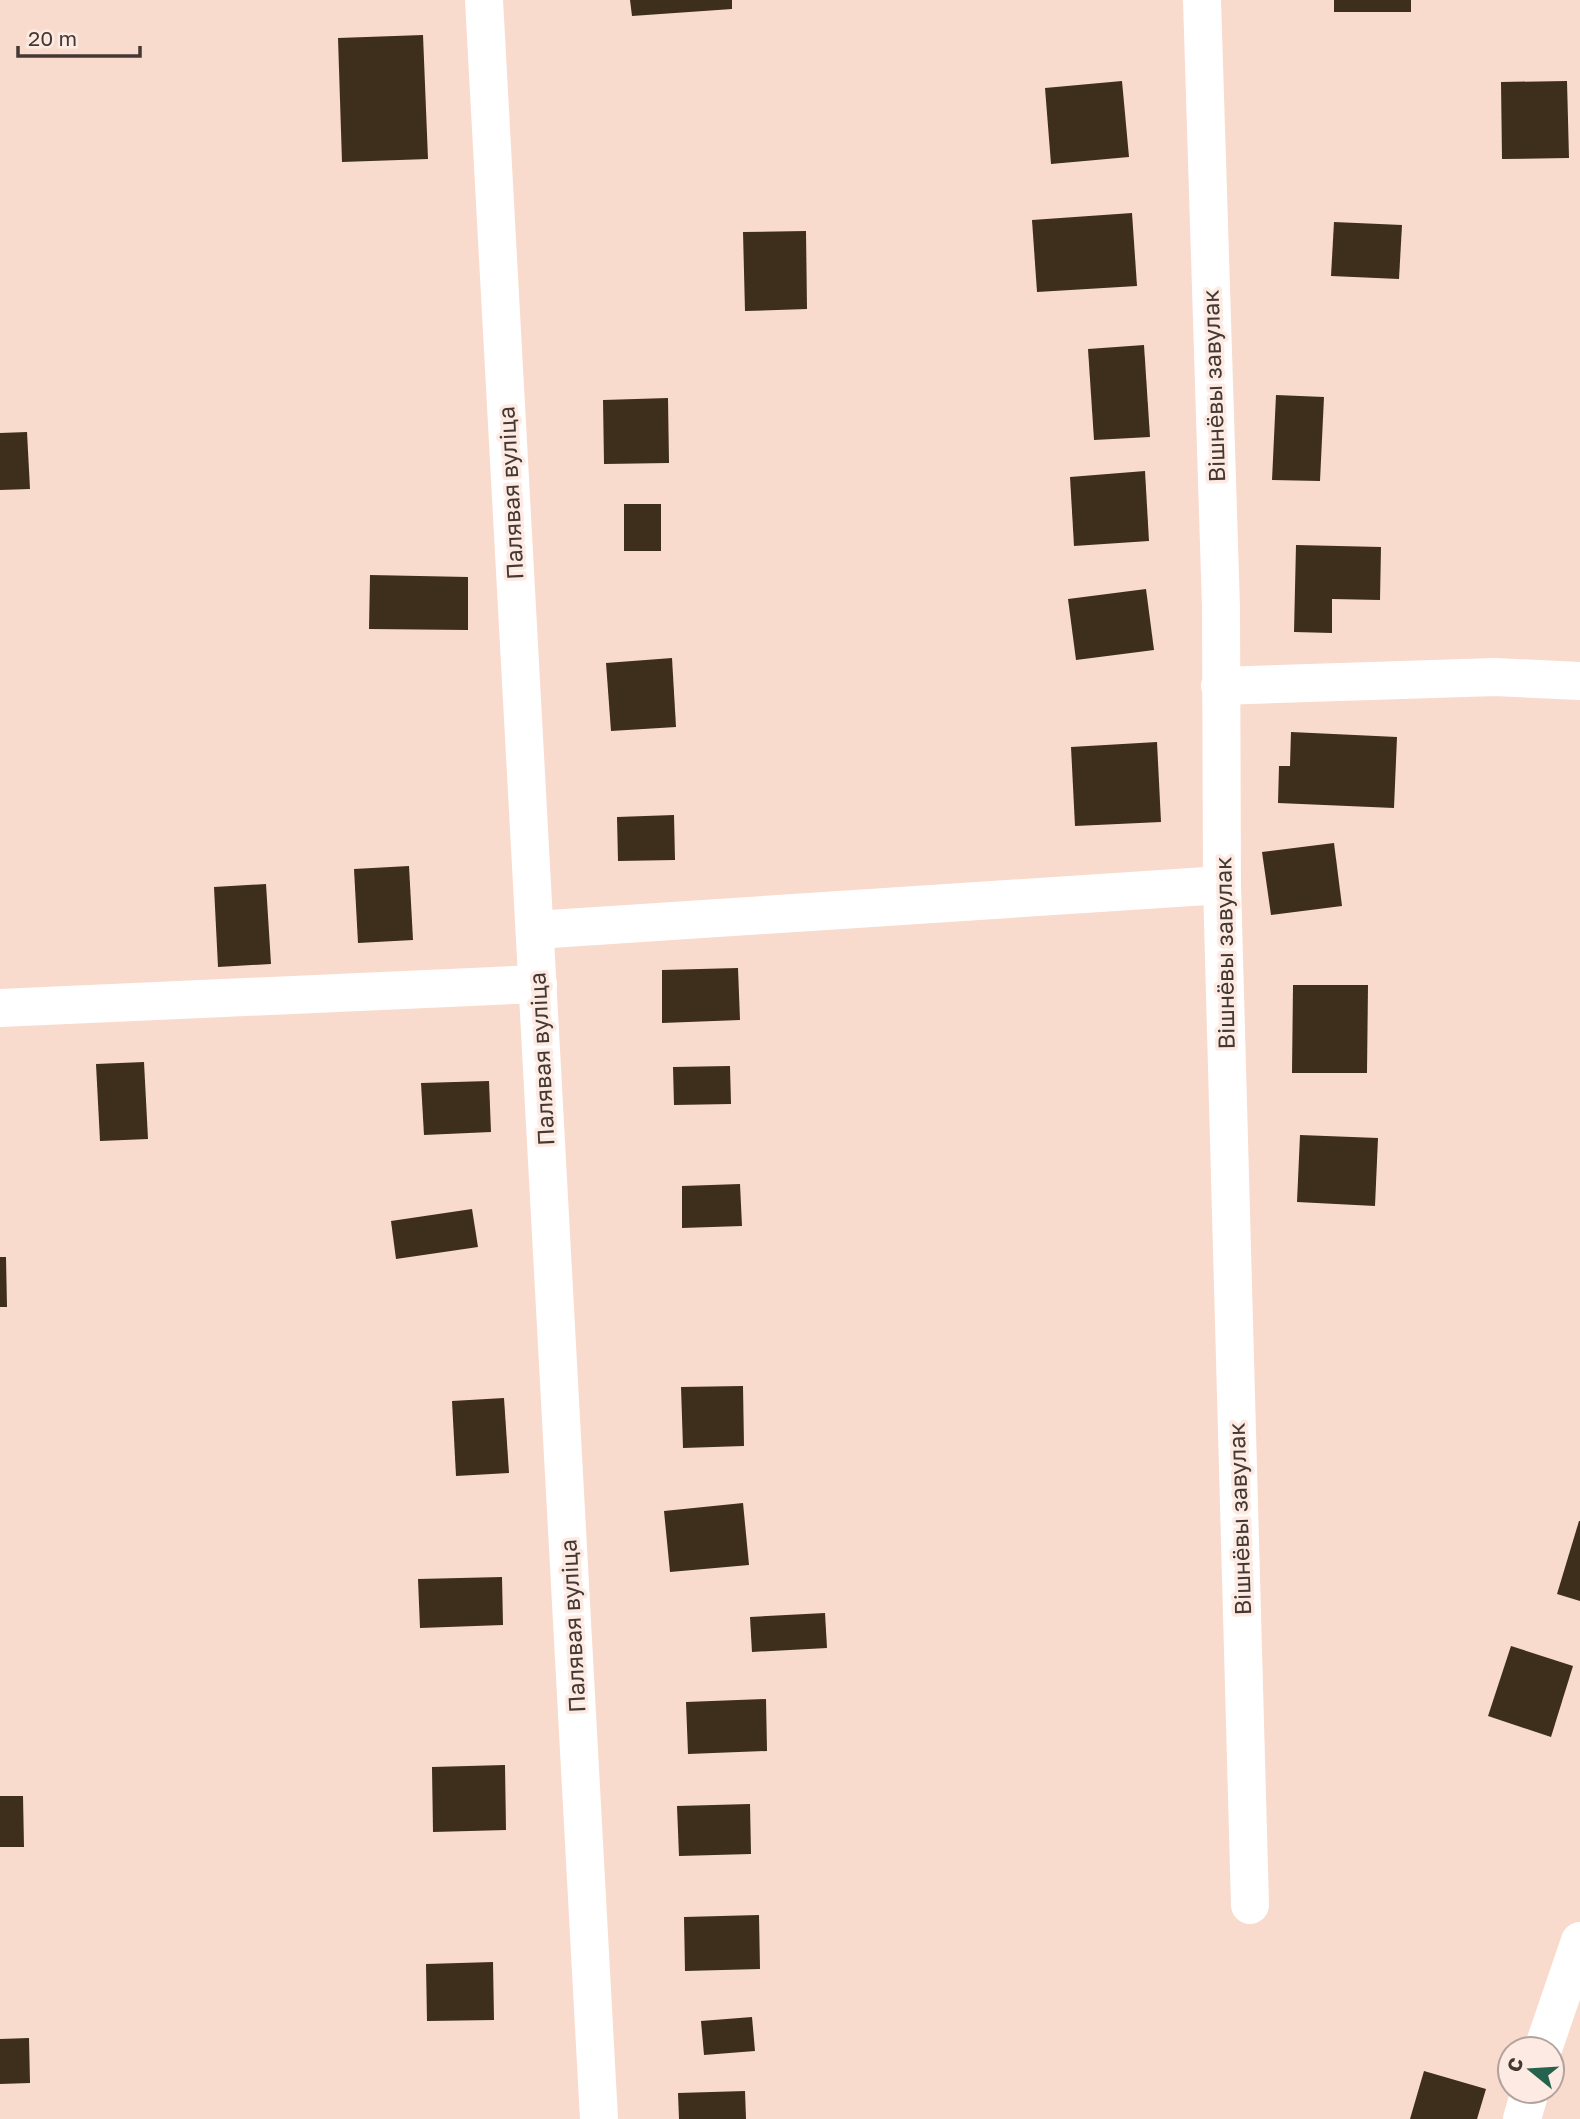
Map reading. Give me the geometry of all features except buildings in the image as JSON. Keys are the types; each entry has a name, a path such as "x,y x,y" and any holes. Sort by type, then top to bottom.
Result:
{"street":[{"name":"Палявая вуліца","path":"484,0 599,2119"},
{"name":"Вішнёвы завулак","path":"1202,0 1221,594 1222,885 1250,1905"},
{"path":"1220,686 1495,677 1580,681"},
{"path":"535,930 1222,885"},
{"path":"0,1008 538,984"},
{"path":"1548,2035 1580,1941"}]}
